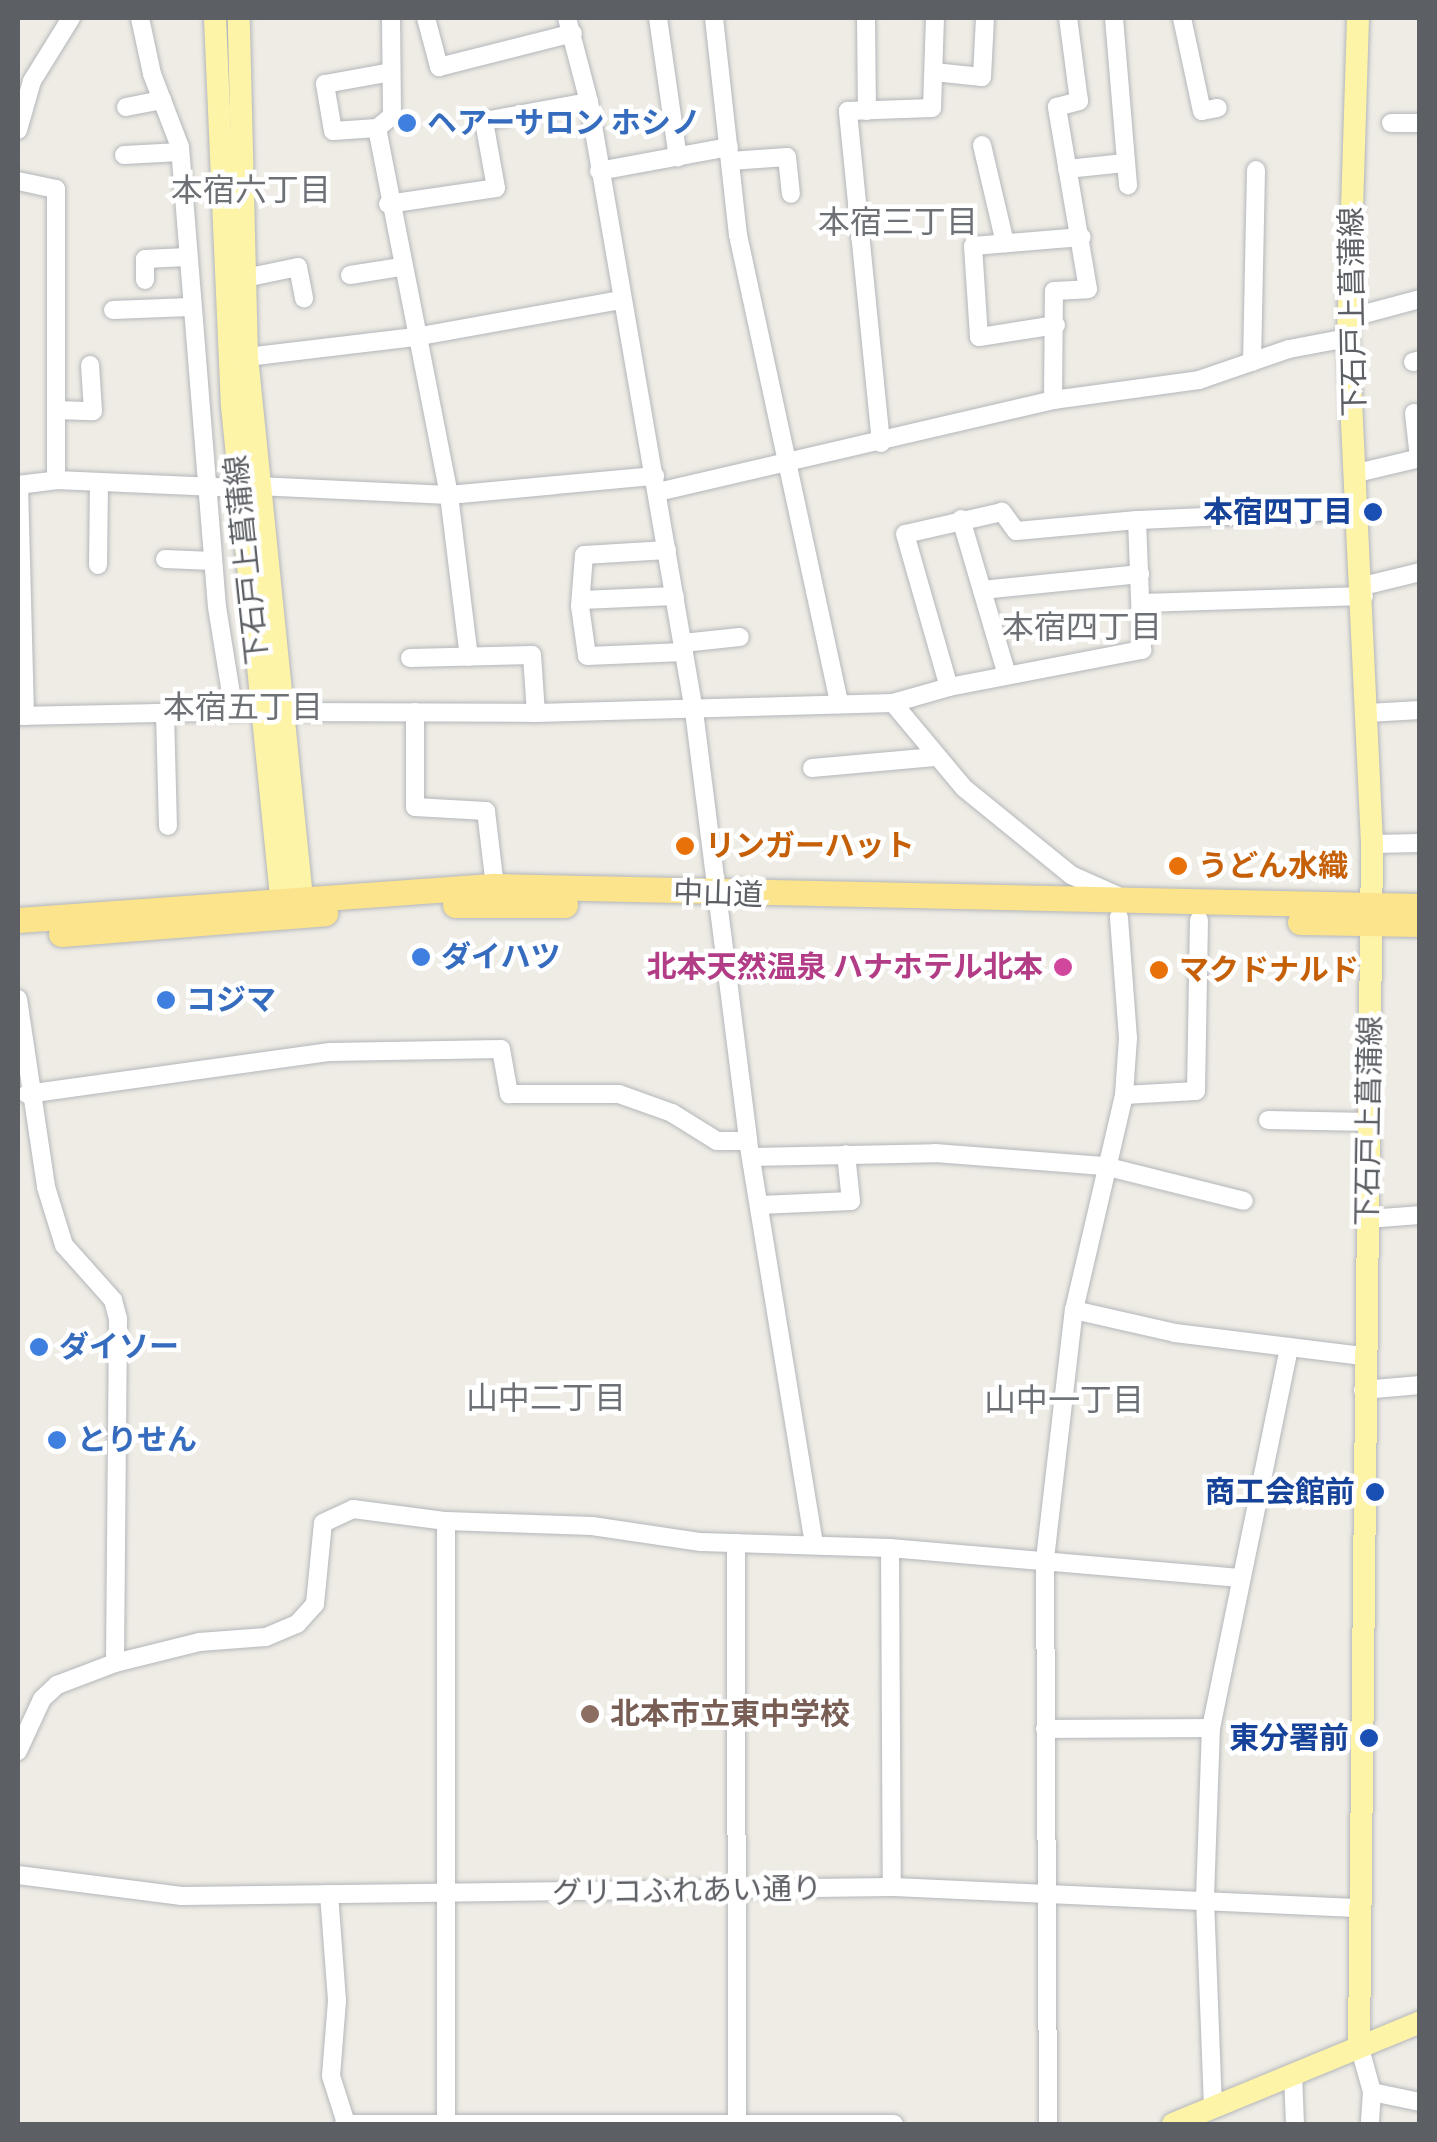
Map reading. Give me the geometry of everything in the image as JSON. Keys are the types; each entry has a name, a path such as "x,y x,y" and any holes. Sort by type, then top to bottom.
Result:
{"highway":[{"name":"中山道","path":"18,920 293,904 495,886 719,901"},
{"name":"中山道","path":"18,938 293,904 719,901 1372,914 1420,924"},
{"name":"中山道","path":"1123,910 1199,920 1372,914 1420,906"}],"main road":[{"name":"下石戸上菖蒲線","path":"215,18 248,487 293,904"},
{"name":"下石戸上菖蒲線","path":"239,18 245,278 239,360"},
{"name":"下石戸上菖蒲線","path":"1358,18 1349,328 1372,844 1358,2045"},
{"path":"1174,2124 1420,2022"}],"street":[{"path":"18,130 32,81 71,18"},
{"path":"140,18 180,152 213,561 234,712"},
{"path":"390,18 392,116 377,128 333,131 325,84 391,72"},
{"path":"426,18 439,67 570,25 589,102 620,300 657,484 684,648 750,1149 814,1545"},
{"path":"658,18 678,158"},
{"path":"714,18 738,234 839,704"},
{"path":"866,18 867,111"},
{"path":"881,443 848,112 932,108 934,18"},
{"path":"934,72 982,77 985,18"},
{"path":"1053,400 1054,292 1088,290 1082,237 1056,108 1079,101 1068,18"},
{"path":"1114,18 1128,185"},
{"path":"1182,18 1202,112 1218,108"},
{"path":"126,107 162,100"},
{"path":"388,204 496,188 484,121 589,102"},
{"path":"1391,123 1420,123"},
{"path":"377,128 400,267 449,496 469,656"},
{"path":"982,145 1005,243"},
{"path":"124,155 180,152"},
{"path":"599,171 730,154 788,157 791,194"},
{"path":"1068,168 1125,163"},
{"path":"1252,362 1256,170"},
{"path":"18,181 56,188 56,480"},
{"path":"1056,325 979,337 973,246 1082,237"},
{"path":"145,280 145,259 186,258"},
{"path":"245,278 298,267 304,298"},
{"path":"350,275 400,267"},
{"path":"196,366 414,337 620,300"},
{"path":"1137,520 1142,650 1006,672 893,703 694,711 21,716 18,485 56,480 449,496 657,484 790,466 1053,400 1199,380 1419,300"},
{"path":"114,310 190,308"},
{"path":"56,410 93,411 90,365"},
{"path":"1357,473 1419,458 1414,413"},
{"path":"98,564 99,484"},
{"path":"949,687 904,534 1002,512 1016,530 1359,510"},
{"path":"961,519 1006,672"},
{"path":"668,550 584,555 581,600 588,656 684,648 740,637"},
{"path":"166,560 213,561"},
{"path":"1142,603 1363,591 1420,572"},
{"path":"982,590 1140,574"},
{"path":"581,600 675,596"},
{"path":"410,658 532,655 536,713"},
{"path":"893,703 964,788 1070,875 1123,910 1128,1038 1124,1094 1104,1166 1074,1310 1045,1559 1050,1892 1048,2124"},
{"path":"1368,713 1420,710"},
{"path":"414,712 414,807 486,811 495,886"},
{"path":"165,713 168,826"},
{"path":"812,768 936,756"},
{"path":"1372,844 1420,844"},
{"path":"1124,1094 1196,1090 1199,920"},
{"path":"18,999 27,1094 64,1245 113,1300 118,1319 116,1663"},
{"path":"27,1094 330,1052 502,1049 509,1094 620,1094 672,1113 717,1141 750,1149 936,1153 1104,1166 1244,1201"},
{"path":"1268,1120 1370,1122"},
{"path":"760,1205 851,1201 846,1154"},
{"path":"1367,1219 1420,1215"},
{"path":"1074,1310 1175,1333 1364,1356"},
{"path":"1213,2108 1206,1898 1211,1728 1289,1347"},
{"path":"1364,1390 1420,1385"},
{"path":"18,1746 42,1699 57,1686 116,1663 198,1642 266,1637 297,1624 315,1604 324,1522 338,1512 446,1521 590,1518 736,1543 890,1548 1240,1578"},
{"path":"446,1521 446,2123"},
{"path":"736,1543 737,2123"},
{"path":"890,1548 892,1887"},
{"path":"1045,1729 1211,1728"},
{"name":"グリコふれあい通り","path":"18,1875 182,1896 735,1892 892,1887 1206,1898 1358,1908"},
{"path":"329,1894 336,2002 331,2076 345,2124 894,2124"},
{"path":"1358,2045 1372,2092 1370,2124"},
{"path":"1293,2074 1295,2124"},
{"path":"1372,2092 1420,2102"}],"place":[{"name":"ヘアーサロン ホシノ","path":"407,123"},
{"name":"本宿四丁目","path":"1373,512"},
{"name":"リンガーハット","path":"685,846"},
{"name":"うどん水織","path":"1178,866"},
{"name":"ダイハツ","path":"421,957"},
{"name":"北本天然温泉 ハナホテル北本","path":"1063,967"},
{"name":"マクドナルド","path":"1159,970"},
{"name":"コジマ","path":"166,1000"},
{"name":"ダイソー","path":"39,1347"},
{"name":"とりせん","path":"57,1440"},
{"name":"商工会館前","path":"1375,1492"},
{"name":"北本市立東中学校","path":"590,1714"},
{"name":"東分署前","path":"1369,1738"}],"district":[{"name":"本宿六丁目","path":"251,190"},
{"name":"本宿三丁目","path":"898,222"},
{"name":"本宿四丁目","path":"1082,627"},
{"name":"本宿五丁目","path":"243,707"},
{"name":"山中二丁目","path":"546,1398"},
{"name":"山中一丁目","path":"1064,1400"}]}
